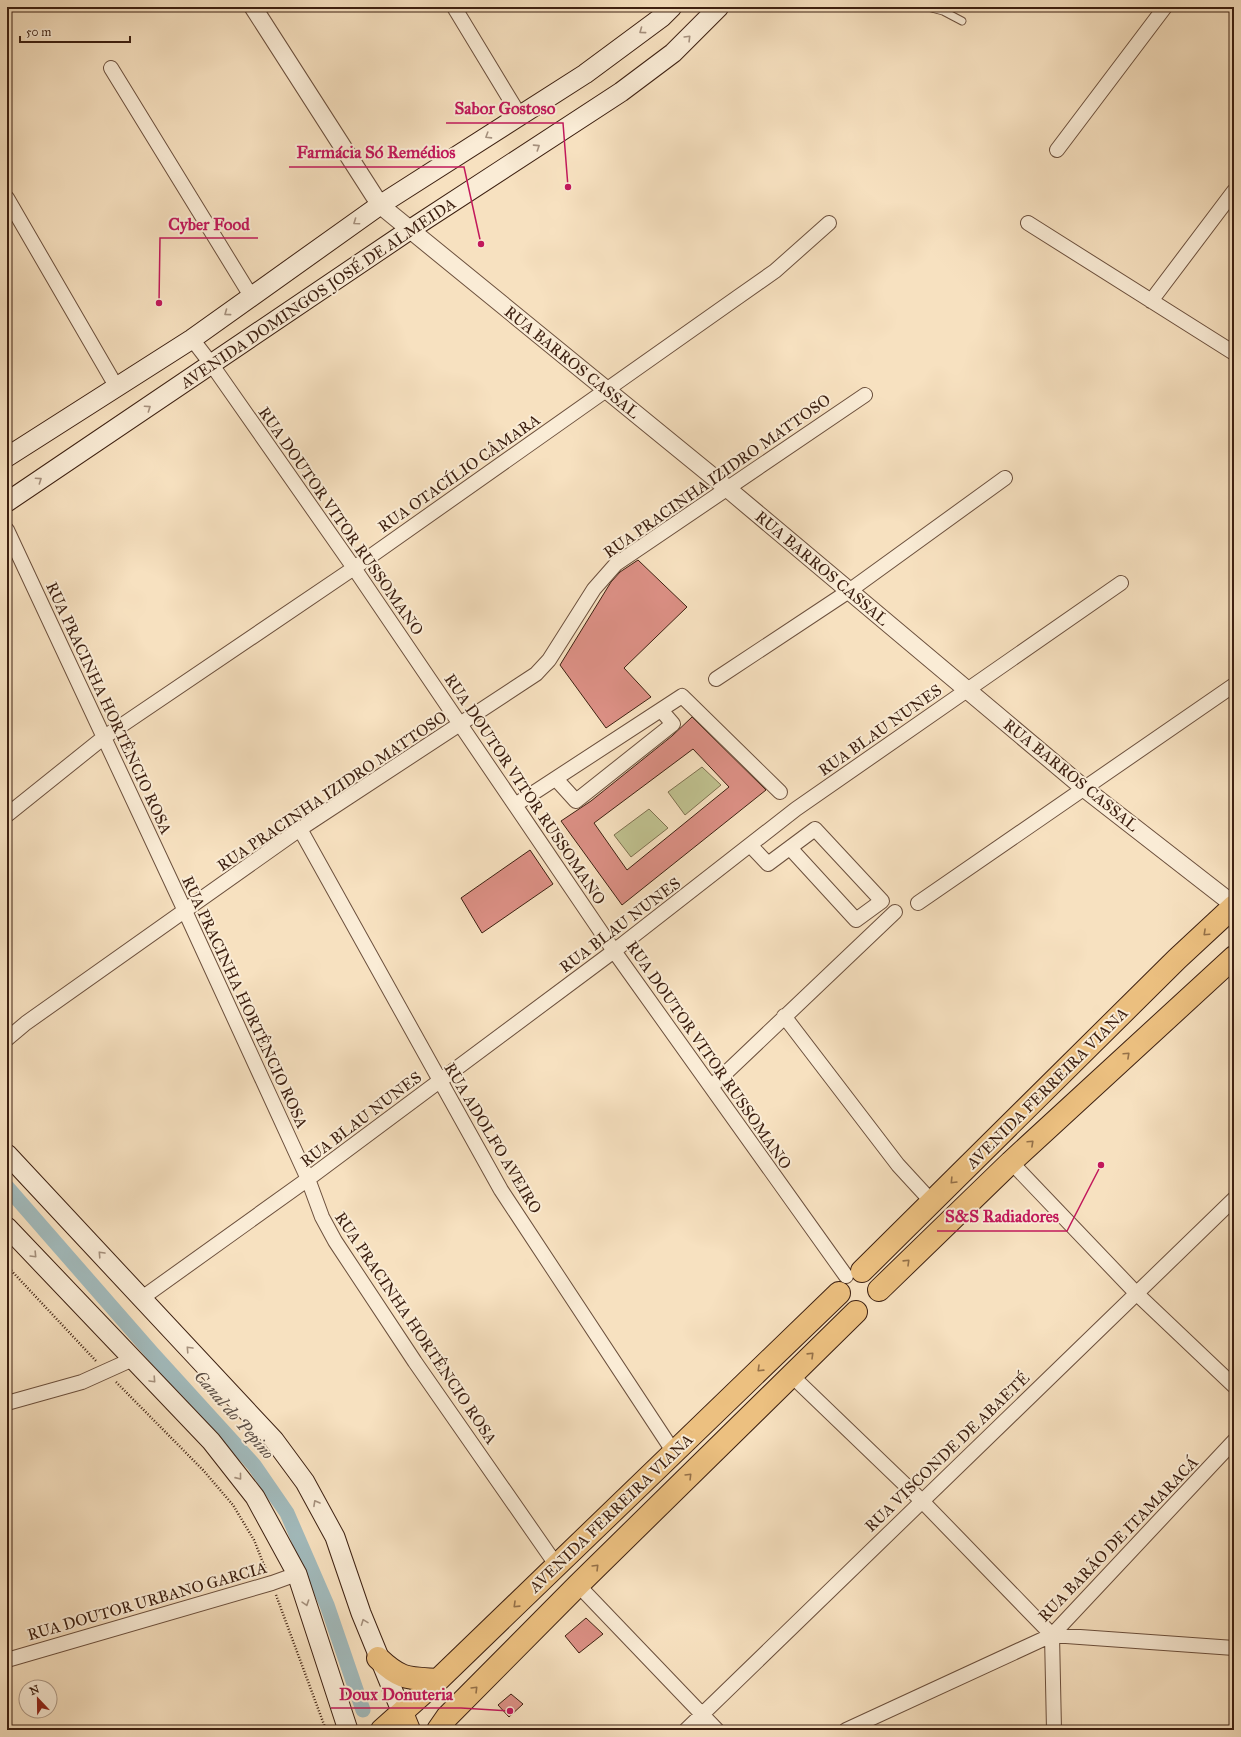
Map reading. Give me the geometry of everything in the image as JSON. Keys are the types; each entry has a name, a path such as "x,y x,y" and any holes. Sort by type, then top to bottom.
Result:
{"main road":[{"name":"AVENIDA DOMINGOS JOSÉ DE ALMEIDA","path":"7,502 411,230 621,92 673,53 719,7"},
{"name":"AVENIDA DOMINGOS JOSÉ DE ALMEIDA","path":"7,457 116,386 192,339 380,205 585,74 663,10"},
{"name":"AVENIDA FERREIRA VIANA","path":"382,1730 406,1722 438,1680 675,1454 849,1280 932,1202 1075,1060 1234,906"},
{"name":"AVENIDA FERREIRA VIANA","path":"879,1290 1010,1162 1234,957"},
{"path":"7,1154 274,1440 305,1482 335,1537 378,1658 406,1722"},
{"path":"7,1227 211,1441 255,1497 296,1574 348,1730"},
{"path":"872,1276 876,1280 879,1290 879,1296 873,1306 862,1312 856,1312 846,1307 842,1303 849,1280 872,1276"},
{"name":"AVENIDA FERREIRA VIANA","path":"445,1726 578,1585 856,1312"},
{"path":"378,1658 392,1672 404,1677 438,1680"}],"street":[{"name":"RUA BARROS CASSAL","path":"254,7 380,205 728,489 1085,789 1234,906"},
{"path":"454,7 520,116"},
{"path":"1057,150 1165,7"},
{"path":"111,68 251,296"},
{"path":"1151,301 1234,191"},
{"path":"7,198 116,386"},
{"name":"RUA OTACÍLIO CÂMARA","path":"7,815 103,738 354,568 775,270 830,223"},
{"path":"1028,223 1234,353"},
{"name":"RUA DOUTOR VITOR RUSSOMANO","path":"192,339 212,365 354,568 614,951 849,1280"},
{"name":"RUA PRACINHA IZIDRO MATTOSO","path":"7,1039 26,1023 300,829 461,725 536,674 549,660 594,589 616,564 865,395"},
{"path":"716,679 849,591 1005,478"},
{"name":"RUA PRACINHA HORTÊNCIO ROSA","path":"7,530 103,738 186,911 308,1179 322,1217 335,1241 415,1362 557,1566"},
{"name":"RUA BLAU NUNES","path":"142,1298 308,1179 439,1082 614,951 796,809 1121,583"},
{"path":"918,903 1234,685"},
{"path":"515,805 682,696 780,792"},
{"path":"556,779 576,801 673,724 661,710"},
{"name":"RUA ADOLFO AVEIRO","path":"300,829 439,1082 501,1190 675,1454"},
{"path":"750,845 768,864 816,829 882,901 856,920 790,848"},
{"path":"711,1087 895,912"},
{"path":"784,1016 898,1165 932,1202"},
{"path":"1010,1162 1136,1293 1234,1386"},
{"name":"RUA VISCONDE DE ABAETÉ","path":"686,1730 921,1500 1234,1199"},
{"path":"7,1403 82,1382 133,1359"},
{"path":"791,1375 921,1500 1052,1635 1234,1648"},
{"name":"RUA BARÃO DE ITAMARACÁ","path":"846,1730 1052,1635 1234,1441"},
{"name":"RUA DOUTOR URBANO GARCIA","path":"7,1660 272,1583 296,1574"},
{"path":"578,1585 700,1715 717,1730"},
{"path":"1052,1635 1054,1730"}],"lane":[{"path":"928,7 943,11 962,21"}],"path":[{"path":"7,1266 171,1440 203,1470 233,1505 254,1540 272,1583 326,1730"}],"green space":[{"path":"702,767 721,785 685,815 668,792"},
{"path":"649,809 668,828 631,857 614,835"}],"building":[{"path":"638,560 687,607 624,668 651,697 606,728 560,665 611,582 620,572"},
{"path":"692,717 766,790 622,905 561,821 591,801 672,736","holes":["693,749 729,787 627,870 594,823"]},
{"path":"530,850 553,884 482,933 461,898"},
{"path":"586,1618 603,1634 579,1653 565,1636"},
{"path":"511,1694 523,1704 509,1717 498,1705"}],"waterway":[{"name":"Canal do Pepino","path":"7,1187 152,1353 254,1465 287,1513 327,1605 363,1710"}],"place":[{"name":"Sabor Gostoso","path":"568,187"},
{"name":"Farmácia Só Remédios","path":"481,244"},
{"name":"Cyber Food","path":"159,303"},
{"name":"S&S Radiadores","path":"1101,1165"},
{"name":"Doux Donuteria","path":"510,1711"}]}
